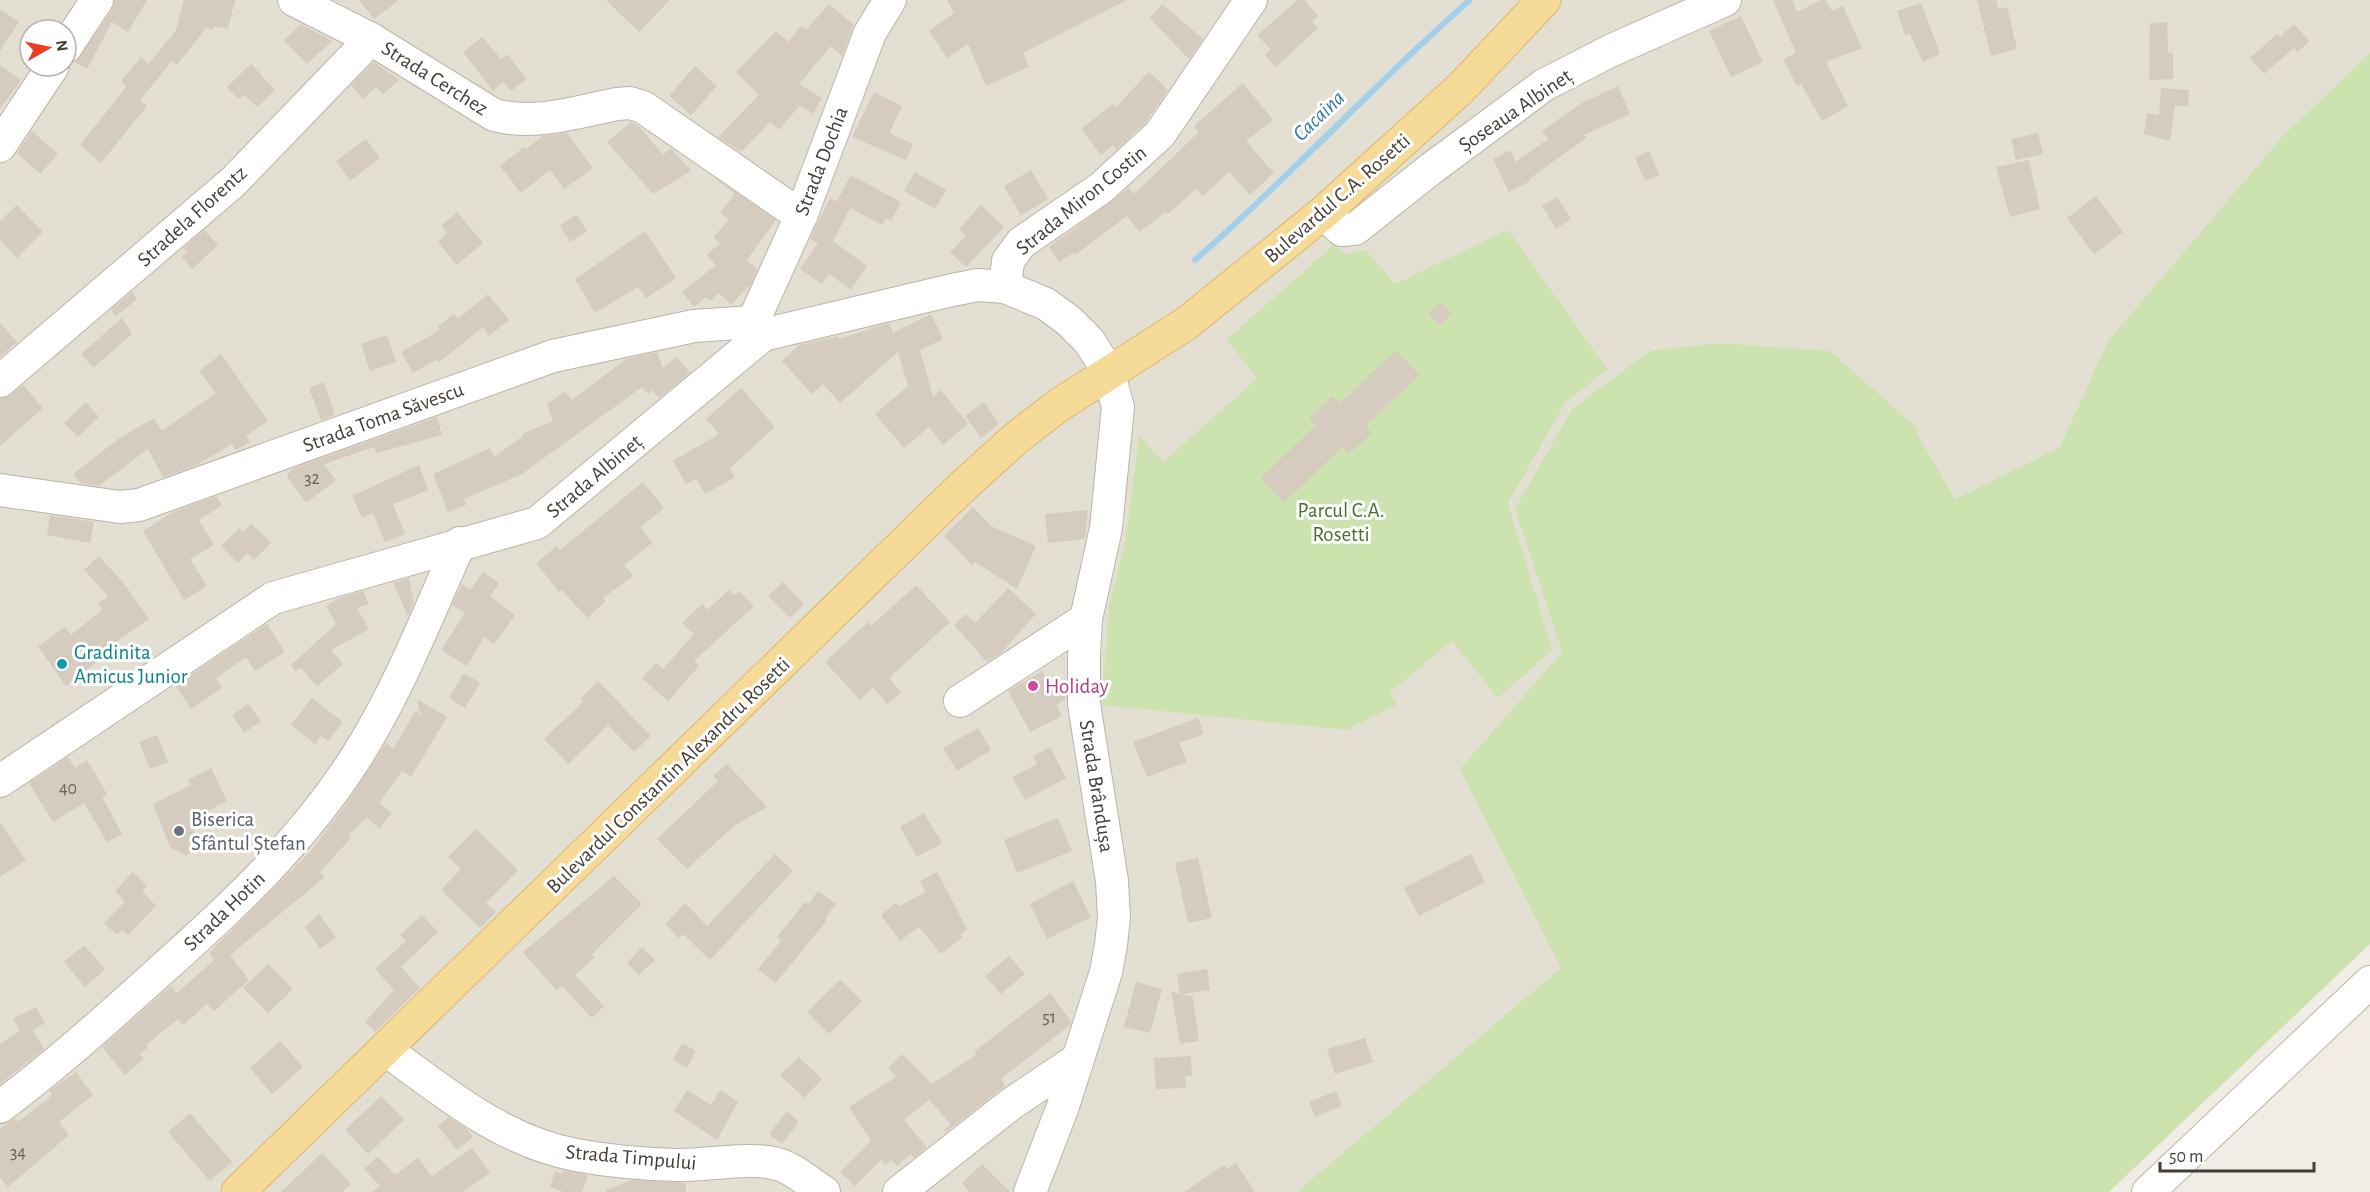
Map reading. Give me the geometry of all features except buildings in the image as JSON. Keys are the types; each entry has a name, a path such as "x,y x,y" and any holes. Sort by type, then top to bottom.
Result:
{"main road":[{"name":"Bulevardul C.A. Rosetti","path":"1108,371 1187,322 1323,213 1461,88 1544,0"},
{"name":"Bulevardul Constantin Alexandru Rosetti","path":"238,1192 961,488 1015,439 1108,371"}],"street":[{"path":"78,29 97,0"},
{"name":"Strada Cerchez","path":"294,0 371,39 494,115 509,119 540,120 617,104 630,103 643,107 801,216"},
{"name":"Strada Dochia","path":"758,329 870,33 890,0"},
{"name":"Strada Miron Costin","path":"1005,287 1008,261 1022,243 1101,188 1160,134 1251,0"},
{"name":"Șoseaua Albineț","path":"1323,213 1342,230 1354,229 1544,85 1610,51 1725,0"},
{"name":"Stradela Florentz","path":"0,381 233,182 371,39"},
{"path":"0,146 45,78"},
{"name":"Strada Albineț","path":"0,781 273,598 460,543 510,532 537,523 758,329 978,285 1005,287 1046,304 1069,321 1089,341 1108,371"},
{"name":"Strada Toma Săvescu","path":"0,490 120,507 139,506 553,356 693,326 758,329"},
{"name":"Strada Brândușa","path":"1030,1192 1062,1110 1106,972 1114,916 1107,840 1095,784 1084,704 1086,619 1106,528 1117,439 1117,400 1108,371"},
{"name":"Strada Hotin","path":"0,1107 60,1062 242,898 305,827 354,760 393,693 460,543"},
{"path":"960,701 1086,619"},
{"path":"2148,1192 2370,982"},
{"name":"Strada Timpului","path":"386,1050 480,1118 500,1129 548,1148 577,1155 677,1165 766,1162 784,1167 824,1192"},
{"path":"900,1192 1011,1104 1078,1059"}],"shaded area":[{"path":"0,0 2370,0 2370,537 1889,1192 0,1192"}],"green space":[{"path":"2370,53 2370,944 2109,1192 1297,1192 1561,968 1460,769 1562,652 1515,509 1572,409 1650,351 1718,343 1830,351 1918,429 1916,432 1955,499 2060,447 2108,341 2282,137"},
{"name":"Parcul C.A. Rosetti","path":"1508,230 1607,369 1565,403 1508,503 1552,650 1498,698 1452,641 1389,693 1398,704 1347,730 1102,705 1109,607 1126,538 1139,435 1163,462 1257,379 1227,339 1334,245 1347,255 1365,249 1395,284"}],"waterway":[{"name":"Cacaina","path":"1195,260 1470,0"}],"place":[{"name":"Gradinita Amicus Junior","path":"62,664"},
{"name":"Holiday","path":"1033,686"},
{"name":"Biserica Sfântul Ștefan","path":"179,831"}]}
